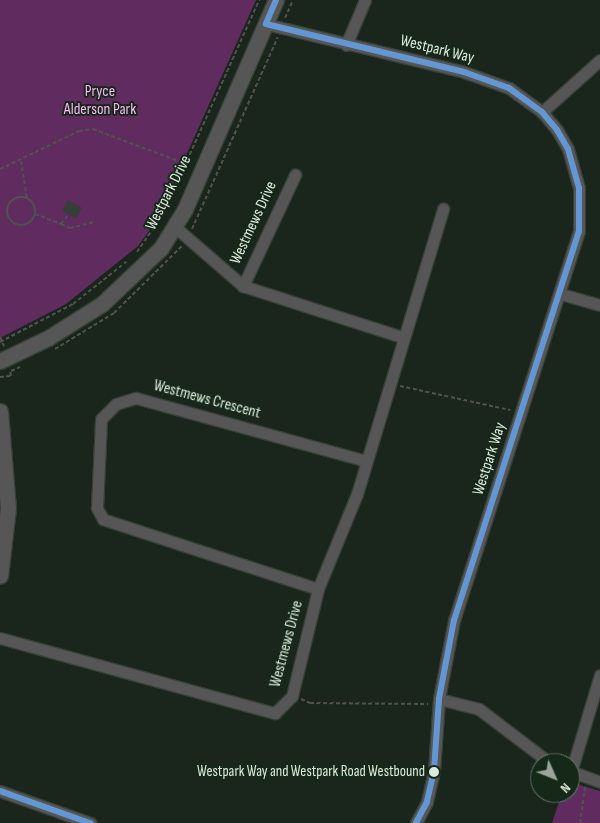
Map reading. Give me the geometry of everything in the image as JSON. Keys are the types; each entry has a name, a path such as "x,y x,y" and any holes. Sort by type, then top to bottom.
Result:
{"street":[{"name":"Westpark Drive","path":"5,366 102,304 140,271 174,226 276,0"},
{"path":"346,45 364,0"},
{"name":"Westpark Way","path":"266,24 346,45 464,72 509,88 542,112 568,149 579,188 579,231 561,294 454,620 439,699 434,771 427,802 416,823"},
{"path":"542,112 600,60"},
{"name":"Westmews Drive","path":"243,286 295,175"},
{"name":"Westmews Drive","path":"0,638 275,712 292,696 318,589 367,461 387,384 443,209"},
{"name":"Westmews Drive","path":"174,226 243,286 402,337"},
{"path":"561,294 600,306"},
{"name":"Westmews Crescent","path":"318,589 103,519 96,508 101,419 116,404 136,398 367,461"},
{"path":"0,412 8,508 0,576"},
{"path":"576,753 600,676"},
{"path":"439,699 479,709 537,753"},
{"path":"580,776 600,782"},
{"path":"0,791 85,822"}],"path":[{"path":"135,255 163,214 259,0"},
{"path":"0,169 21,161 79,130 93,128 186,164"},
{"path":"21,161 27,199 35,214 70,228 94,222"},
{"path":"27,199 10,202 10,220 22,226 35,214"},
{"path":"61,224 67,216"},
{"path":"0,342 73,304 128,260"},
{"path":"0,378 12,376 5,366"},
{"path":"387,384 522,413"},
{"path":"292,696 310,703 426,704 439,699"},
{"path":"580,823 586,779"}],"green space":[{"name":"Pryce Alderson Park","path":"0,0 256,0 157,220 138,246 66,304 0,338"},
{"path":"580,785 600,791 600,823 552,823 559,803 580,803"}],"building":[{"path":"68,200 82,208 76,218 62,210"}],"transit line":[{"path":"276,0 266,24 464,72 509,88 542,112 557,130 568,149 579,188 579,231 454,620 439,699 434,771 427,802 416,823"},
{"path":"0,791 90,823"}],"place":[{"name":"Westpark Way and Westpark Road Westbound","path":"434,772"}]}
